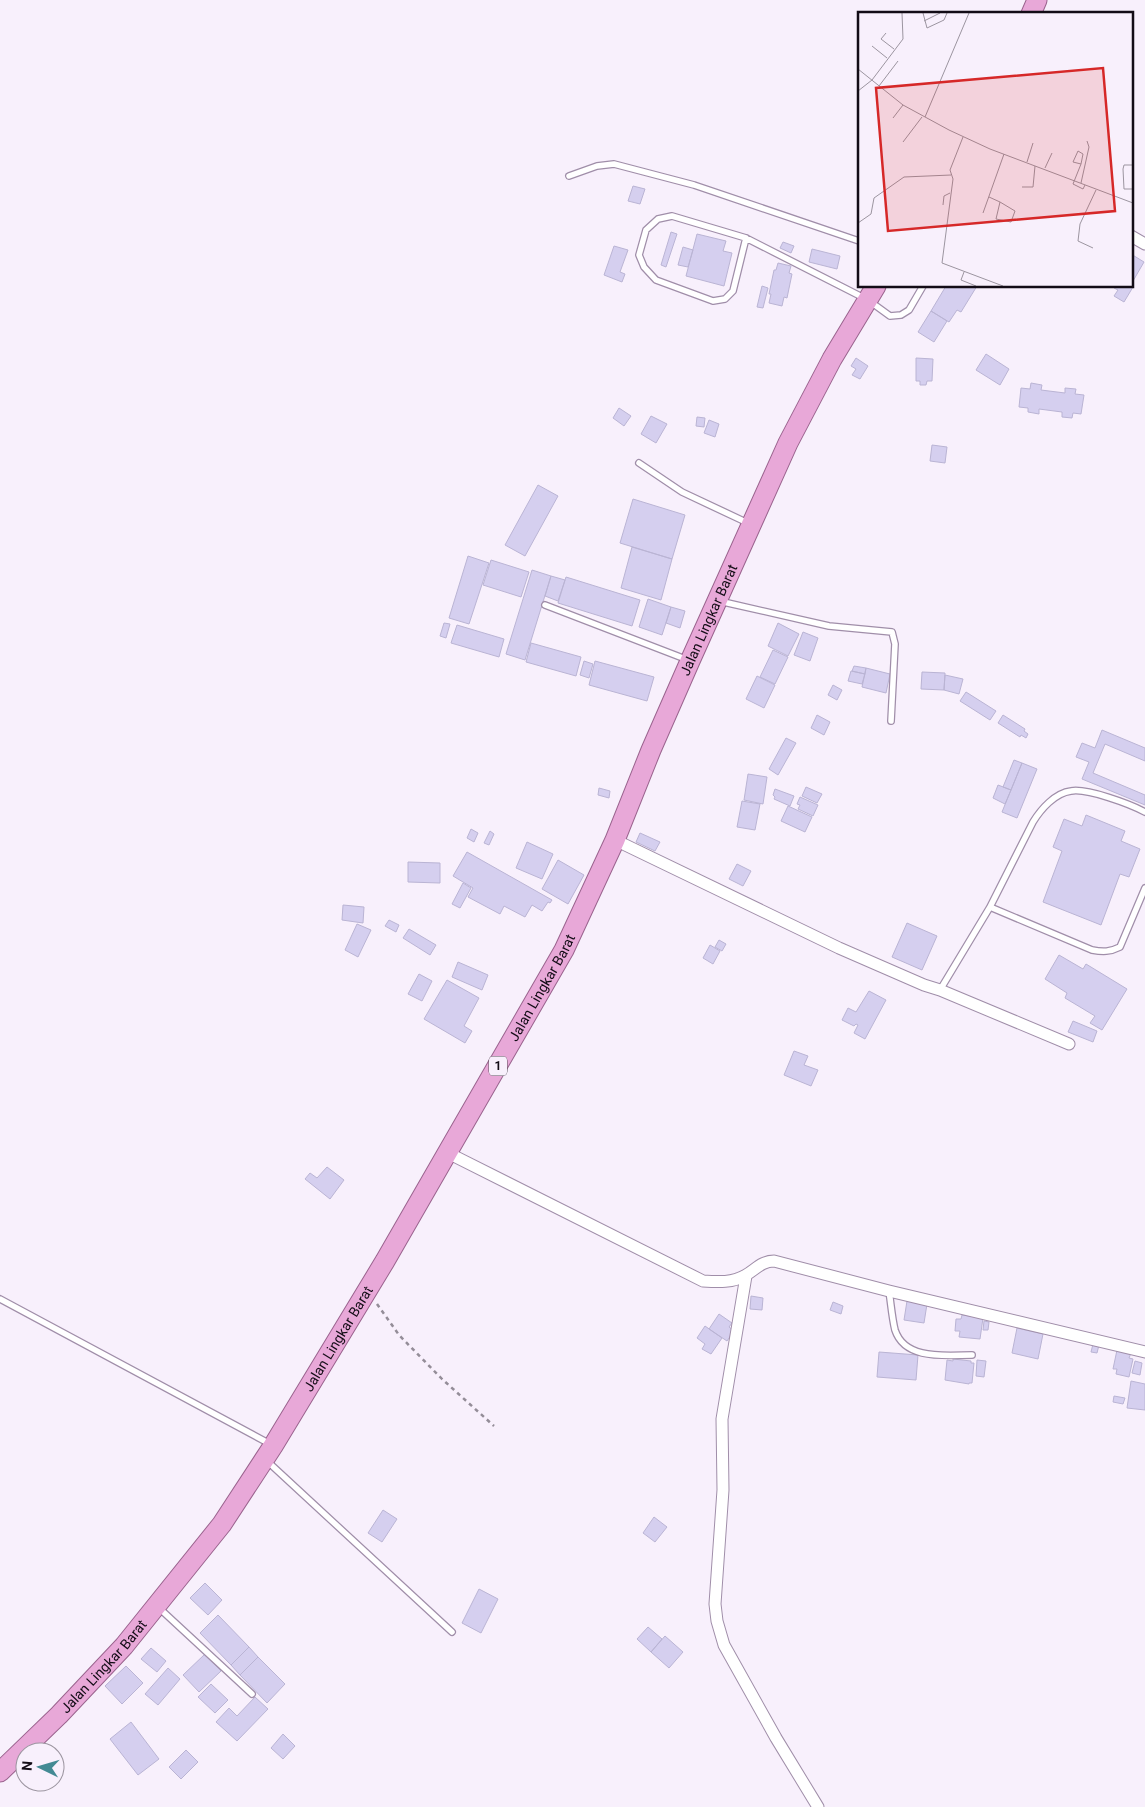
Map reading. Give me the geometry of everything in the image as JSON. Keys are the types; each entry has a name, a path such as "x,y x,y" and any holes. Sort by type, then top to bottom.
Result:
{"highway":[{"path":"1032,12 1037,0"},
{"name":"Jalan Lingkar Barat","path":"0,1772 59,1715 117,1653 222,1524 269,1453 367,1291 564,950 615,840 651,750 788,443 832,359 872,293"}],"street":[{"path":"1132,237 1145,244"},
{"path":"615,840 839,948 1069,1044"},
{"path":"448,1153 703,1281 731,1282 746,1276 762,1263 774,1261 889,1291 1145,1352"},
{"path":"746,1276 722,1419 723,1490 715,1604 717,1622 724,1645 776,1738 818,1807"}],"lane":[{"path":"568,176 597,166 614,164 694,185 858,241"},
{"path":"746,238 733,291 725,299 713,300 656,280 644,267 639,255 646,230 658,220 672,216 746,238 858,287"},
{"path":"872,293 890,316 901,315 909,310 921,288"},
{"path":"639,462 682,492 752,525"},
{"path":"717,601 829,626 892,632 895,644 891,721"},
{"path":"544,605 690,661"},
{"path":"940,990 990,907 1038,813 1049,801 1070,791 1084,792 1134,806 1145,812"},
{"path":"990,907 1092,950 1102,952 1120,947 1145,888"},
{"path":"889,1291 896,1332 904,1345 930,1356 972,1355"},
{"path":"0,1299 269,1453 452,1632"},
{"path":"157,1605 252,1694"}],"path":[{"path":"367,1291 399,1335 442,1379 494,1426"}],"building":[{"path":"633,186 645,189 640,204 628,201"},
{"path":"671,232 677,234 666,267 661,265"},
{"path":"697,234 726,241 723,251 732,253 724,286 686,276"},
{"path":"783,242 794,246 791,253 780,248"},
{"path":"614,246 628,250 620,272 625,274 622,282 604,275"},
{"path":"683,247 693,250 688,267 678,265"},
{"path":"812,249 840,256 837,269 809,262"},
{"path":"1132,255 1144,262 1132,281"},
{"path":"778,263 791,266 789,273 792,274 787,298 784,297 782,306 769,303 774,270 776,270"},
{"path":"762,286 768,288 763,308 757,307"},
{"path":"1133,287 1124,302 1114,296 1118,290 1114,288"},
{"path":"945,288 976,288 961,312 957,310 949,322 931,311"},
{"path":"931,311 947,321 934,342 918,332"},
{"path":"986,354 1009,369 1000,385 976,370"},
{"path":"856,358 868,366 860,379 852,375 856,369 851,366"},
{"path":"916,358 933,359 932,381 927,381 926,385 920,385 920,381 916,381"},
{"path":"1031,383 1042,385 1041,390 1065,393 1065,388 1076,389 1075,394 1084,395 1081,414 1073,413 1072,418 1062,417 1062,412 1039,409 1039,414 1028,412 1028,408 1019,407 1021,388 1030,389"},
{"path":"619,408 631,416 624,426 613,418"},
{"path":"651,416 667,424 656,443 641,434"},
{"path":"697,417 705,418 704,427 696,426"},
{"path":"709,420 719,424 715,437 704,433"},
{"path":"932,445 947,447 945,463 930,461"},
{"path":"538,485 558,496 525,556 505,545"},
{"path":"633,499 685,515 672,559 620,543"},
{"path":"632,547 672,559 661,600 621,588"},
{"path":"468,556 489,563 469,624 449,618"},
{"path":"491,560 529,572 521,597 483,585"},
{"path":"532,570 551,576 525,660 506,654"},
{"path":"551,576 565,580 558,601 545,596"},
{"path":"566,577 640,600 632,626 558,603"},
{"path":"648,599 671,607 662,635 639,627"},
{"path":"671,607 685,611 680,628 666,623"},
{"path":"444,623 450,624 446,638 440,636"},
{"path":"778,623 799,634 788,656 768,646"},
{"path":"457,625 504,639 499,657 451,643"},
{"path":"803,632 818,638 810,661 794,655"},
{"path":"531,643 581,657 576,676 526,662"},
{"path":"773,650 788,657 775,684 760,677"},
{"path":"584,661 593,664 589,678 580,675"},
{"path":"595,661 654,677 647,701 589,685"},
{"path":"854,666 866,668 865,674 852,671"},
{"path":"866,668 890,674 886,693 862,687"},
{"path":"851,671 865,674 862,684 848,681"},
{"path":"922,672 945,673 944,690 921,689"},
{"path":"945,675 963,679 959,694 944,690"},
{"path":"757,676 775,685 764,708 746,699"},
{"path":"833,685 842,690 837,700 828,695"},
{"path":"966,692 996,711 990,720 960,701"},
{"path":"817,715 830,722 824,735 811,728"},
{"path":"1003,715 1025,729 1024,731 1028,734 1026,738 1021,735 1020,737 998,723"},
{"path":"1102,730 1145,748 1145,761 1105,744 1093,773 1145,795 1145,805 1082,779 1089,762 1076,757 1082,743 1095,748"},
{"path":"786,738 796,743 778,775 769,769"},
{"path":"1014,760 1022,763 1011,790 1003,787"},
{"path":"1022,763 1037,769 1017,818 1002,812"},
{"path":"748,774 767,777 763,804 744,800"},
{"path":"998,785 1011,790 1005,804 993,798"},
{"path":"806,787 822,794 817,803 802,796"},
{"path":"599,788 610,791 609,798 598,795"},
{"path":"775,789 794,796 790,806 774,799"},
{"path":"800,797 818,805 813,816 798,809 800,805 797,804"},
{"path":"742,801 760,804 755,830 737,827"},
{"path":"788,806 812,817 805,832 781,821"},
{"path":"1086,815 1125,831 1121,841 1140,849 1129,877 1120,874 1101,925 1043,902 1062,851 1053,847 1064,819 1082,826"},
{"path":"471,829 478,833 474,842 467,838"},
{"path":"490,831 494,834 489,845 484,843"},
{"path":"640,833 660,842 655,851 636,842"},
{"path":"527,842 553,854 542,879 516,868"},
{"path":"467,852 552,900 550,903 548,902 542,911 532,905 525,917 504,906 500,914 468,897 473,888 453,876"},
{"path":"558,860 584,875 568,904 542,889"},
{"path":"408,862 440,863 440,883 408,882"},
{"path":"737,864 751,871 743,886 729,879"},
{"path":"463,883 471,888 460,908 452,904"},
{"path":"343,905 364,907 363,923 342,920"},
{"path":"389,920 399,925 396,932 385,926"},
{"path":"907,923 937,936 922,970 892,957"},
{"path":"357,924 371,930 358,957 345,950"},
{"path":"409,929 436,945 430,955 403,938"},
{"path":"719,940 726,944 722,951 715,947"},
{"path":"710,945 720,951 713,964 703,958"},
{"path":"1059,955 1083,969 1086,964 1127,989 1102,1030 1090,1023 1095,1016 1065,998 1067,993 1045,979"},
{"path":"458,962 488,975 482,990 452,977"},
{"path":"419,974 432,981 422,1001 408,994"},
{"path":"447,980 479,998 464,1026 472,1031 465,1043 424,1019"},
{"path":"869,991 886,1000 865,1039 854,1033 858,1025 854,1026 842,1020 848,1008 856,1012"},
{"path":"1073,1021 1097,1031 1093,1042 1068,1032"},
{"path":"794,1051 808,1056 804,1065 818,1070 811,1086 784,1075"},
{"path":"327,1167 344,1180 330,1199 305,1179 310,1173 317,1178"},
{"path":"751,1296 763,1298 762,1310 750,1309"},
{"path":"907,1301 927,1304 924,1323 904,1320"},
{"path":"833,1302 843,1306 841,1314 830,1310"},
{"path":"719,1314 732,1323 729,1327 734,1331 727,1341 709,1329"},
{"path":"962,1315 983,1318 980,1339 959,1337 960,1331 955,1331 956,1319 961,1319"},
{"path":"984,1321 989,1322 988,1330 983,1330"},
{"path":"705,1326 722,1338 711,1354 702,1349 705,1344 697,1338"},
{"path":"1017,1328 1043,1334 1038,1359 1012,1353"},
{"path":"1093,1344 1099,1345 1097,1353 1091,1352"},
{"path":"1117,1350 1131,1353 1129,1358 1133,1359 1129,1377 1116,1374 1117,1369 1113,1369"},
{"path":"879,1352 918,1355 916,1380 877,1377"},
{"path":"953,1359 974,1363 972,1383 945,1380 947,1360 953,1361"},
{"path":"977,1360 986,1361 984,1377 976,1376"},
{"path":"1135,1361 1142,1363 1140,1375 1132,1373"},
{"path":"1131,1381 1145,1384 1145,1410 1127,1408"},
{"path":"1114,1396 1125,1398 1123,1404 1113,1402"},
{"path":"383,1510 397,1519 382,1542 368,1533"},
{"path":"654,1517 667,1527 655,1542 643,1533"},
{"path":"205,1583 222,1600 208,1615 190,1598"},
{"path":"479,1589 498,1599 481,1633 462,1623"},
{"path":"218,1615 249,1647 231,1665 200,1633"},
{"path":"648,1627 662,1639 651,1652 637,1639"},
{"path":"665,1636 683,1652 669,1668 651,1652"},
{"path":"249,1647 258,1657 240,1675 231,1665"},
{"path":"151,1648 166,1661 157,1672 141,1659"},
{"path":"205,1654 221,1671 199,1692 183,1675"},
{"path":"258,1657 285,1684 267,1703 240,1675"},
{"path":"126,1666 143,1683 122,1704 105,1686"},
{"path":"168,1668 180,1679 158,1705 145,1694"},
{"path":"211,1684 228,1700 215,1713 198,1697"},
{"path":"255,1697 268,1709 237,1741 216,1722 229,1708 237,1716"},
{"path":"131,1722 159,1759 138,1775 110,1739"},
{"path":"283,1734 295,1746 283,1759 271,1748"},
{"path":"186,1750 198,1762 181,1779 169,1767"}]}
